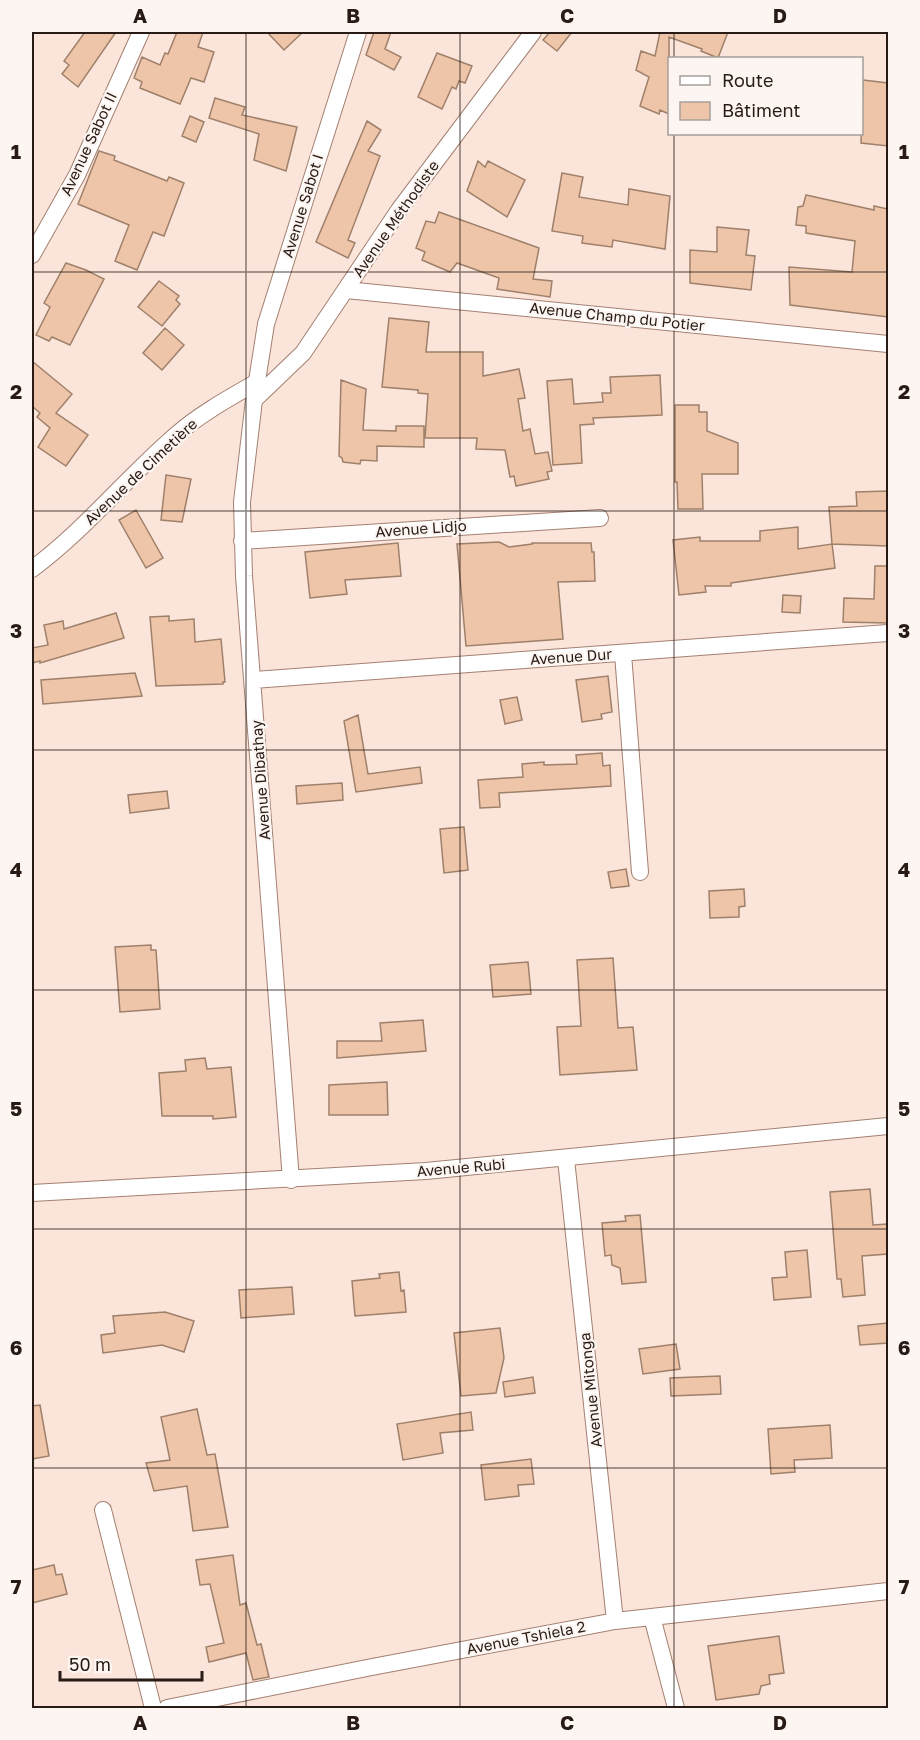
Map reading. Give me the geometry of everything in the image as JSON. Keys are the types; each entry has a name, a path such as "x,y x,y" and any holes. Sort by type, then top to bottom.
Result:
{"street":[{"name":"Avenue Sabot II","path":"32,255 76,175 141,32"},
{"name":"Avenue Sabot I","path":"256,382 266,324 358,32"},
{"name":"Avenue Méthodiste","path":"254,400 303,353 399,210 533,32"},
{"name":"Avenue Champ du Potier","path":"346,290 888,344"},
{"name":"Avenue Dibathay","path":"256,382 242,502 242,541 291,1180"},
{"name":"Avenue de Cimetière","path":"32,569 67,542 176,434 256,382"},
{"name":"Avenue Lidjo","path":"242,541 600,518"},
{"name":"Avenue Dur","path":"253,680 888,633"},
{"path":"623,654 640,872"},
{"name":"Avenue Rubi","path":"32,1193 426,1171 888,1126"},
{"name":"Avenue Mitonga","path":"566,1159 615,1621"},
{"path":"103,1510 153,1708"},
{"name":"Avenue Tshiela 2","path":"167,1708 372,1666 615,1621 888,1591"},
{"path":"652,1617 676,1708"}],"building":[{"path":"85,32 116,32 78,87 62,74 69,65 64,61"},
{"path":"177,32 203,32 198,47 214,52 204,82 191,78 180,104 140,88 142,82 134,78 142,57 160,65 165,53 168,54"},
{"path":"267,32 303,32 284,50"},
{"path":"374,32 391,32 385,49 401,57 394,70 366,55"},
{"path":"550,32 572,32 557,51 543,40"},
{"path":"660,32 728,32 718,57 669,37 668,114 660,110 659,114 640,106 649,77 636,70 641,51 655,56"},
{"path":"437,53 472,66 465,83 459,81 456,89 452,87 442,109 418,97"},
{"path":"863,80 888,83 888,146 861,143"},
{"path":"215,98 245,107 242,115 297,127 286,171 254,160 259,134 209,118"},
{"path":"190,116 204,122 196,142 182,136"},
{"path":"367,121 381,130 368,151 380,156 348,240 355,243 348,258 316,242"},
{"path":"99,151 115,156 114,160 167,181 169,177 184,183 164,236 153,232 137,270 115,261 129,225 78,204"},
{"path":"478,161 485,167 488,161 525,180 507,217 467,191"},
{"path":"562,173 583,177 579,197 628,205 629,189 670,196 665,249 613,240 612,247 582,243 583,236 552,231"},
{"path":"806,195 874,210 874,206 888,209 888,317 790,305 789,267 852,272 855,241 806,233 806,226 796,225 798,207 803,206"},
{"path":"439,212 539,248 533,279 552,281 550,297 497,289 499,278 457,263 450,272 422,260 425,252 416,248 426,221 435,223"},
{"path":"717,227 749,230 746,255 755,256 751,290 690,283 690,250 717,252"},
{"path":"66,263 104,279 70,345 52,337 49,341 36,335 50,307 44,303"},
{"path":"159,281 179,296 176,300 180,304 162,326 138,307"},
{"path":"389,318 429,322 426,352 483,352 483,376 519,369 525,398 518,399 523,431 530,429 535,454 548,452 552,471 547,472 549,479 516,486 514,476 510,477 505,450 476,449 477,438 425,438 428,394 418,393 418,390 382,387"},
{"path":"165,328 184,345 162,370 143,353"},
{"path":"32,361 72,394 56,413 88,435 66,466 38,447 50,428 37,417 40,413 32,406"},
{"path":"660,375 662,415 593,418 594,424 580,425 582,463 553,465 547,381 572,379 574,404 603,402 602,393 611,393 610,377"},
{"path":"341,380 366,389 363,430 396,431 396,426 424,426 424,447 377,446 377,461 361,460 360,464 343,462 339,456"},
{"path":"675,405 699,405 699,412 707,412 707,431 738,443 738,474 702,474 703,509 678,509 677,482 675,482"},
{"path":"166,475 191,479 182,522 161,520"},
{"path":"888,491 888,546 832,544 829,507 857,506 856,492"},
{"path":"136,510 163,558 146,568 119,520"},
{"path":"798,527 798,549 832,544 835,568 731,583 731,586 705,586 706,592 679,595 673,540 700,537 700,541 760,541 760,531"},
{"path":"499,542 509,547 532,543 591,543 592,552 594,552 595,581 558,582 563,639 466,646 457,544"},
{"path":"398,543 401,576 345,580 347,594 310,598 305,552"},
{"path":"875,566 888,566 888,623 843,622 844,598 874,599"},
{"path":"783,595 801,596 800,613 782,612"},
{"path":"116,613 124,638 40,663 40,661 32,663 32,648 48,645 44,625 63,621 64,629"},
{"path":"169,616 169,621 194,619 195,642 221,639 225,682 223,684 156,686 150,617"},
{"path":"135,673 142,696 43,704 41,680"},
{"path":"608,676 612,712 601,714 602,719 582,722 576,680"},
{"path":"517,697 522,720 505,724 500,700"},
{"path":"358,715 368,774 420,767 422,783 356,792 344,721"},
{"path":"602,753 603,766 610,765 611,786 499,793 500,807 480,808 478,780 523,777 522,764 544,762 544,765 577,764 576,755"},
{"path":"342,783 343,800 297,804 296,786"},
{"path":"167,791 169,808 130,813 128,795"},
{"path":"464,827 468,870 444,873 440,829"},
{"path":"626,869 629,886 611,888 608,872"},
{"path":"744,889 745,906 739,907 739,917 710,918 709,891"},
{"path":"151,945 151,950 156,950 160,1009 120,1012 115,947"},
{"path":"613,958 618,1028 633,1027 637,1070 560,1075 557,1027 581,1026 577,960"},
{"path":"528,962 531,994 493,997 490,965"},
{"path":"423,1020 426,1051 337,1058 337,1041 382,1041 380,1023"},
{"path":"205,1058 207,1069 231,1067 236,1117 213,1119 213,1116 162,1116 159,1073 186,1071 185,1060"},
{"path":"387,1082 388,1115 329,1115 329,1085"},
{"path":"870,1189 873,1225 887,1224 888,1254 862,1256 865,1295 843,1297 841,1279 837,1279 830,1192"},
{"path":"640,1215 646,1282 622,1284 620,1268 612,1265 611,1255 605,1256 602,1223 626,1221 625,1216"},
{"path":"807,1250 811,1297 774,1300 772,1278 787,1277 785,1252"},
{"path":"399,1272 401,1291 404,1290 406,1312 355,1316 352,1281 380,1278 379,1274"},
{"path":"292,1287 294,1314 241,1318 239,1290"},
{"path":"165,1312 194,1321 184,1352 162,1345 103,1353 101,1335 115,1333 113,1316"},
{"path":"888,1323 888,1343 860,1345 858,1326"},
{"path":"500,1328 504,1358 496,1393 461,1396 454,1333"},
{"path":"676,1344 680,1369 643,1374 639,1349"},
{"path":"720,1376 721,1394 671,1396 670,1378"},
{"path":"533,1377 535,1393 505,1397 503,1382"},
{"path":"40,1405 49,1456 32,1459 32,1406"},
{"path":"197,1409 207,1455 215,1454 228,1527 193,1531 187,1486 154,1491 146,1463 170,1460 161,1417"},
{"path":"471,1412 473,1430 440,1433 443,1453 403,1460 397,1424"},
{"path":"830,1425 832,1458 794,1460 795,1472 771,1474 768,1429"},
{"path":"531,1459 534,1484 518,1485 519,1496 485,1500 481,1465"},
{"path":"233,1555 240,1605 246,1603 257,1645 261,1644 269,1677 253,1680 246,1653 209,1662 206,1647 224,1643 210,1584 200,1585 196,1560"},
{"path":"54,1565 56,1575 62,1574 67,1594 32,1603 32,1570"},
{"path":"779,1636 784,1673 769,1675 770,1684 761,1686 759,1694 716,1700 708,1646"}]}
